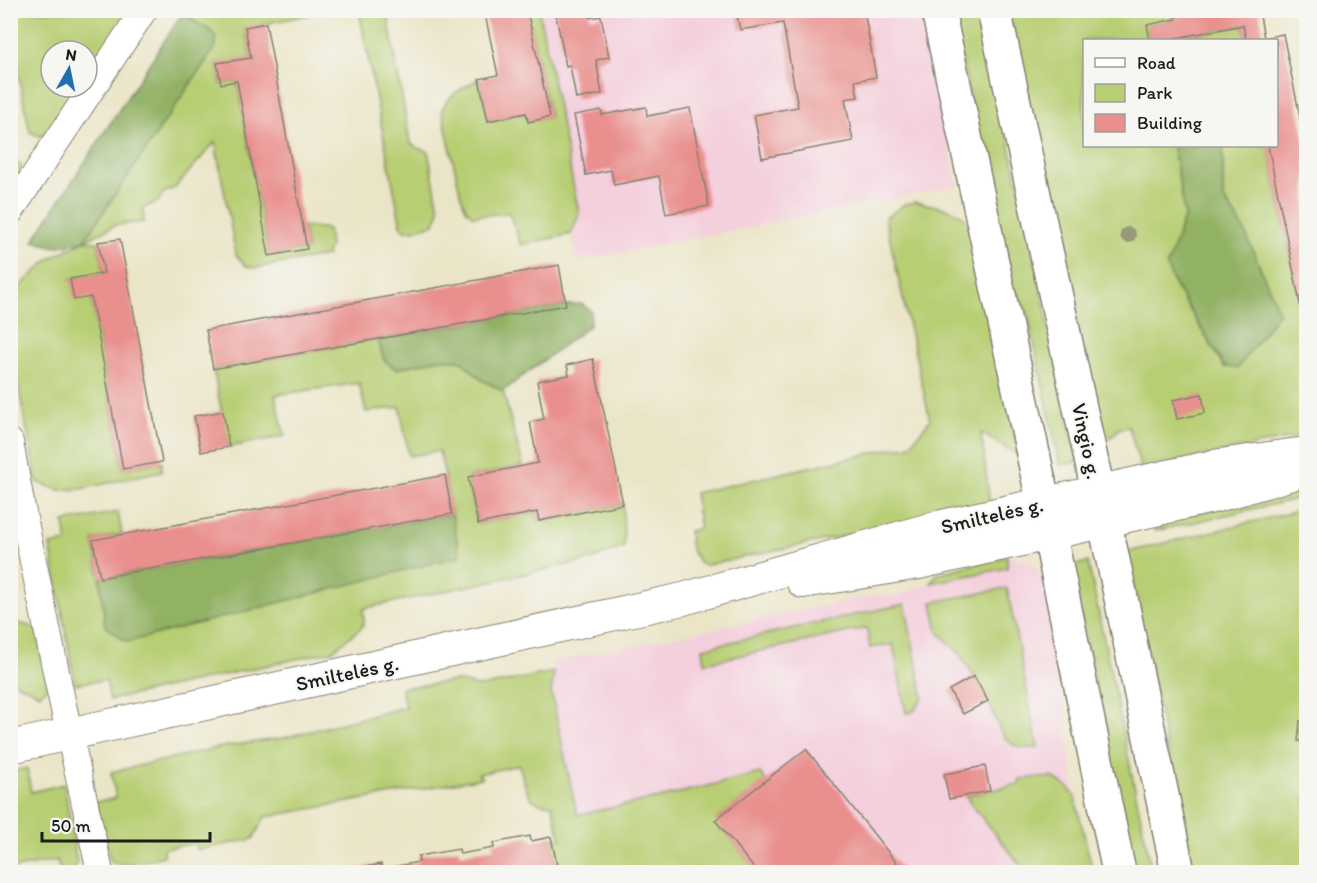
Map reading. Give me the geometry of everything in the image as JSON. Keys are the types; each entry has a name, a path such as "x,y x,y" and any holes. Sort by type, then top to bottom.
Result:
{"main road":[{"path":"938,10 976,182 1119,873"},
{"name":"Vingio g.","path":"994,10 1178,873"}],"street":[{"path":"10,212 144,10"},
{"path":"10,442 100,873"},
{"name":"Smiltelės g.","path":"10,747 683,598 937,527 1046,518 1101,506 1213,466 1306,453"},
{"name":"Smiltelės g.","path":"1101,506 1217,496 1306,470"}],"shaded area":[{"path":"484,11 923,11 955,179 961,185 578,261 571,234 579,214 550,117 528,122 526,113 488,121 479,79 498,75"},
{"path":"1007,556 1032,564 1045,579 1053,606 1052,644 1056,674 1066,722 1075,797 1093,872 757,872 715,820 759,773 659,798 577,815 551,692 554,672 552,662 880,594 893,597 931,583 934,577"}],"green space":[{"path":"10,11 133,11 99,60 99,39 39,39 39,99 72,99 47,135 39,136 30,132 11,38"},
{"path":"196,11 326,11 245,28 251,58 217,64 221,84 237,81 269,256 307,249 303,226 328,229 330,247 326,256 256,268 246,266 236,255 215,142 175,188 163,193 158,202 143,208 144,222 115,225 85,241 98,242 104,273 70,279 91,297 123,469 162,462 162,471 81,489 58,490 37,482 11,347 10,296 49,259 84,241 208,29 190,19"},
{"path":"359,11 387,11 410,142 417,148 428,151 439,209 434,224 413,230 406,230 401,226"},
{"path":"527,11 539,11 579,214 571,234 521,245 509,213 473,216 466,209 461,197 442,110 453,95 479,79 488,121 526,113 528,122 550,117"},
{"path":"951,11 981,11 1078,462 1060,465 1028,315 1011,285"},
{"path":"1009,11 1174,11 1176,19 1147,25 1150,39 1083,39 1083,147 1173,147 1185,215 1167,266 1174,284 1224,367 1243,227 1223,198 1223,147 1268,147 1303,320 1306,320 1306,435 1141,469 1129,427 1118,429 1114,435 1101,443"},
{"path":"182,14 216,36 216,46 84,241 55,247 33,241"},
{"path":"1243,25 1246,39 1171,39"},
{"path":"1173,147 1223,147 1223,198 1243,227 1279,312 1238,368 1225,367 1174,284 1167,266 1185,215"},
{"path":"11,156 21,165 21,173 11,188"},
{"path":"916,202 951,210 968,221 1019,456 981,433 990,505 706,565 700,564 691,550 689,531 700,528 694,493 909,446 930,420 885,218 905,204"},
{"path":"582,304 591,311 590,325 503,391 482,380 460,360 438,359 396,369 384,360 378,339 566,305"},
{"path":"378,339 384,360 396,369 438,359 460,360 482,380 503,391 523,466 468,477 478,524 537,512 539,521 623,504 624,547 590,560 366,608 363,610 362,627 332,651 110,700 106,680 75,684 50,545 67,542 64,522 118,512 122,534 93,540 105,626 459,556 439,451 409,456 400,407 366,412 359,383 275,395 285,436 229,447 213,369"},
{"path":"1306,488 1306,497 1155,531 1153,523"},
{"path":"1306,509 1306,722 1300,721 1298,740 1306,742 1306,872 1192,872 1127,552"},
{"path":"452,514 460,556 127,642 105,626 100,578"},
{"path":"1007,556 1007,568 931,583 940,573"},
{"path":"1088,562 1152,872 1133,872 1071,566"},
{"path":"1007,588 1038,748 1022,748 1014,745 1001,732 974,676 959,653 938,632 932,602"},
{"path":"905,604 923,697 914,711 906,713 893,644 870,648 867,628 705,663 703,648"},
{"path":"11,621 37,628 47,688 40,694 13,682 11,685"},
{"path":"554,672 551,692 577,815 760,773 766,781 716,820 757,872 546,872 558,869 551,837 561,839 552,805 539,803 532,799 519,765 478,774 482,778 265,817 253,839 197,850 195,843 163,849 164,856 138,862 117,864 111,862 95,802 116,798 111,772 222,747 283,738 405,707 401,688 457,681 480,687"},
{"path":"27,768 31,792 64,784 77,863 73,872 60,872 57,860 11,869 11,772"},
{"path":"1052,777 1068,787 1075,797 1093,872 1026,872 966,796 1019,784 1020,779"}],"building":[{"path":"429,10 453,10 453,12 430,16"},
{"path":"484,10 527,10 550,117 528,122 526,113 488,121 479,79 498,75"},
{"path":"555,10 588,10 590,18 601,16 609,57 596,60 602,94 576,99 570,65 566,66"},
{"path":"736,10 864,10 876,77 855,81 858,97 845,99 853,141 762,158 754,115 798,107 783,23 740,30"},
{"path":"1174,10 1259,10 1264,38 1283,34 1306,146 1306,312 1302,313 1268,147 1278,147 1278,39 1246,39 1243,25 1171,39 1150,39 1147,25 1176,19"},
{"path":"266,23 307,249 269,256 237,81 221,84 217,63 251,58 245,27"},
{"path":"646,107 647,116 690,108 709,206 666,214 659,176 614,185 611,170 586,175 574,115 601,110 602,115"},
{"path":"120,239 162,462 123,469 91,297 74,300 70,279 104,273 98,242"},
{"path":"559,265 566,305 213,369 206,330"},
{"path":"593,359 623,504 539,521 537,512 478,524 468,477 538,463 530,422 544,419 537,381 569,375 567,365"},
{"path":"1202,394 1205,413 1177,419 1173,400"},
{"path":"223,411 229,447 201,452 194,416"},
{"path":"445,475 452,514 100,578 93,540"},
{"path":"974,676 988,701 963,714 949,690"},
{"path":"1300,721 1306,722 1306,742 1298,741"},
{"path":"806,749 904,872 757,872 715,820"},
{"path":"985,766 990,791 949,799 944,774"},
{"path":"530,836 531,841 551,837 558,870 546,872 342,872 381,864 382,869 419,862 418,856 459,849 460,854 494,848 493,843"}]}
